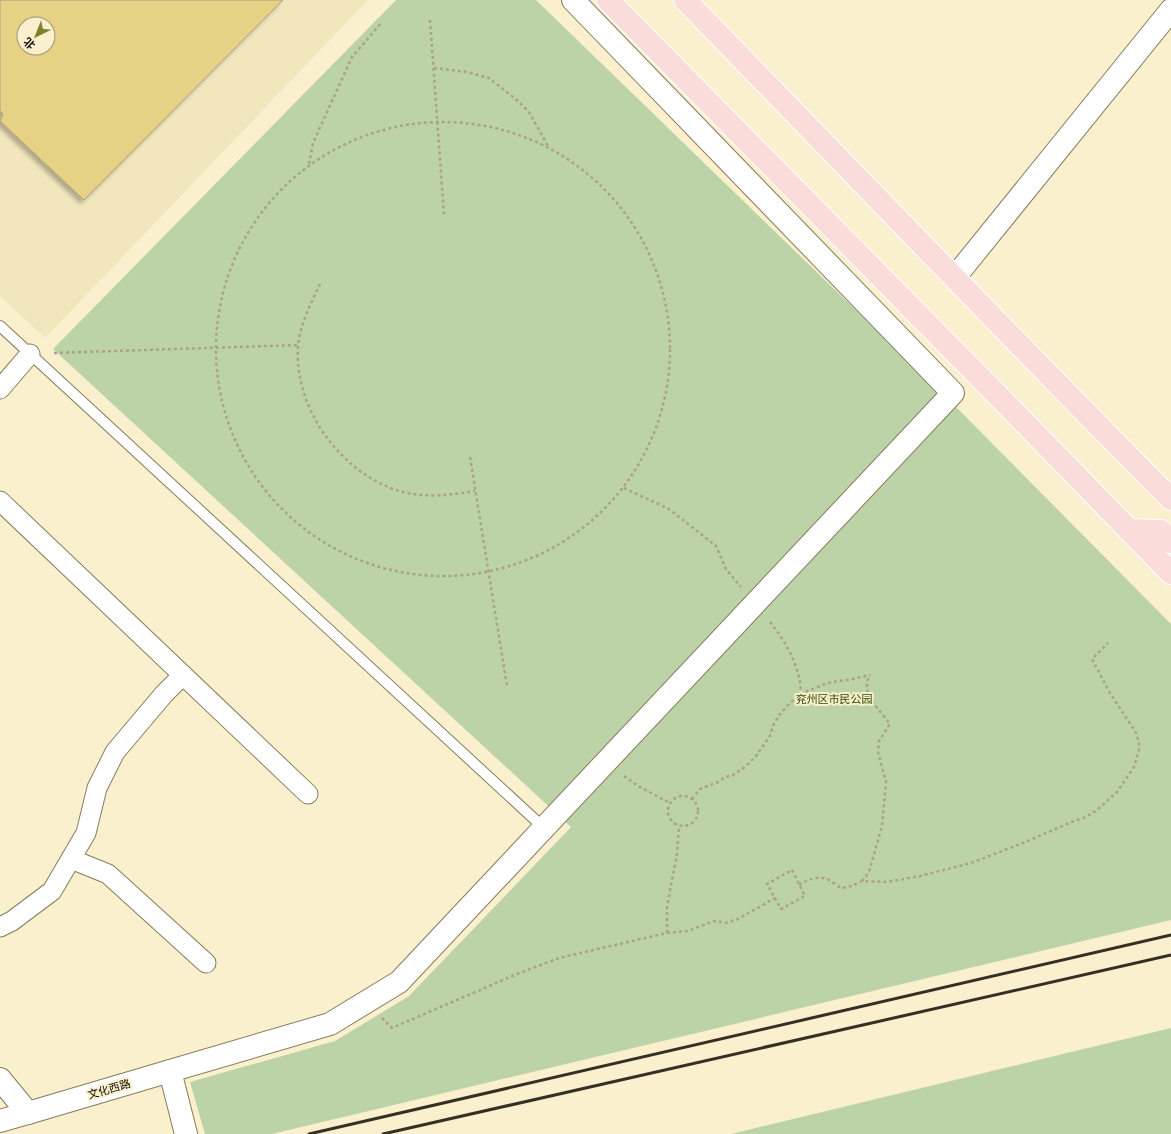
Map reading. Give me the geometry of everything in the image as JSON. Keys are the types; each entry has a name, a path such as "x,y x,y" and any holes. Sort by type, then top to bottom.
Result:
{"main road":[{"path":"608,0 1171,573"},
{"path":"685,0 1168,496 1166,536 1128,530"}],"street":[{"name":"文化西路","path":"0,1121 330,1024 399,982 953,393 573,0"},
{"path":"955,277 1171,10"},
{"path":"0,389 30,354"},
{"path":"0,501 308,794"},
{"path":"0,927 12,921 52,891 86,833 97,788 116,752 164,694 183,674"},
{"path":"71,859 108,874 206,963"},
{"path":"170,1071 186,1134"},
{"path":"0,1079 28,1113"}],"lane":[{"path":"0,326 544,828"}],"path":[{"path":"430,20 444,215"},
{"path":"309,165 313,142 352,57 382,22"},
{"path":"434,68 466,72 489,78 518,101 528,112 550,148"},
{"path":"419,121 437,121 467,121 542,142 606,187 651,251 672,327 666,405 635,476 582,533 512,568 434,578 358,561 292,520 260,484 235,442 220,397 215,347 220,302 234,256 258,214 290,179 328,151 372,131 419,121"},
{"path":"320,284 305,318 298,345 297,362 302,386 309,406 322,433 341,456 360,472 381,484 403,492 426,495 449,495 475,491"},
{"path":"30,354 298,345"},
{"path":"470,457 507,686"},
{"path":"624,488 669,509 716,546 726,569 777,631 788,650 800,679 801,695"},
{"path":"862,881 894,881 934,873 977,860 1086,817 1097,810 1117,792 1134,767 1139,750 1139,742 1135,731 1110,693 1092,660 1108,643"},
{"path":"692,799 700,789 718,782 745,767 756,756 766,742 779,716 790,703 801,695 807,691 832,682 870,675 867,680 868,692 877,708 890,724 879,741 878,752 886,782 882,826 869,872 862,881 852,886 841,888 828,879 813,878 799,885"},
{"path":"606,761 638,786 670,804"},
{"path":"682,796 692,799 698,807 697,818 690,825 680,826 675,824 669,817 668,812 670,804 677,797 682,796"},
{"path":"667,933 667,907 677,854 680,826"},
{"path":"792,870 805,896 781,909 775,898 767,884 792,870"},
{"path":"366,1002 392,1028 517,974 559,958 667,933 688,931 714,921 726,923 738,919 775,898"}],"shaded area":[{"path":"0,0 368,0 45,338 0,296"}],"green space":[{"name":"兖州区市民公园","path":"396,0 536,0 958,409 1171,624 1171,920 272,1134 205,1134 190,1082 335,1041 409,996 571,827 53,349"},
{"path":"1171,1028 1171,1134 731,1134"}],"building":[{"path":"0,0 283,0 84,200 0,121 3,114 0,111"}],"railway":[{"path":"309,1134 1171,935"},
{"path":"383,1134 1171,955"}]}
